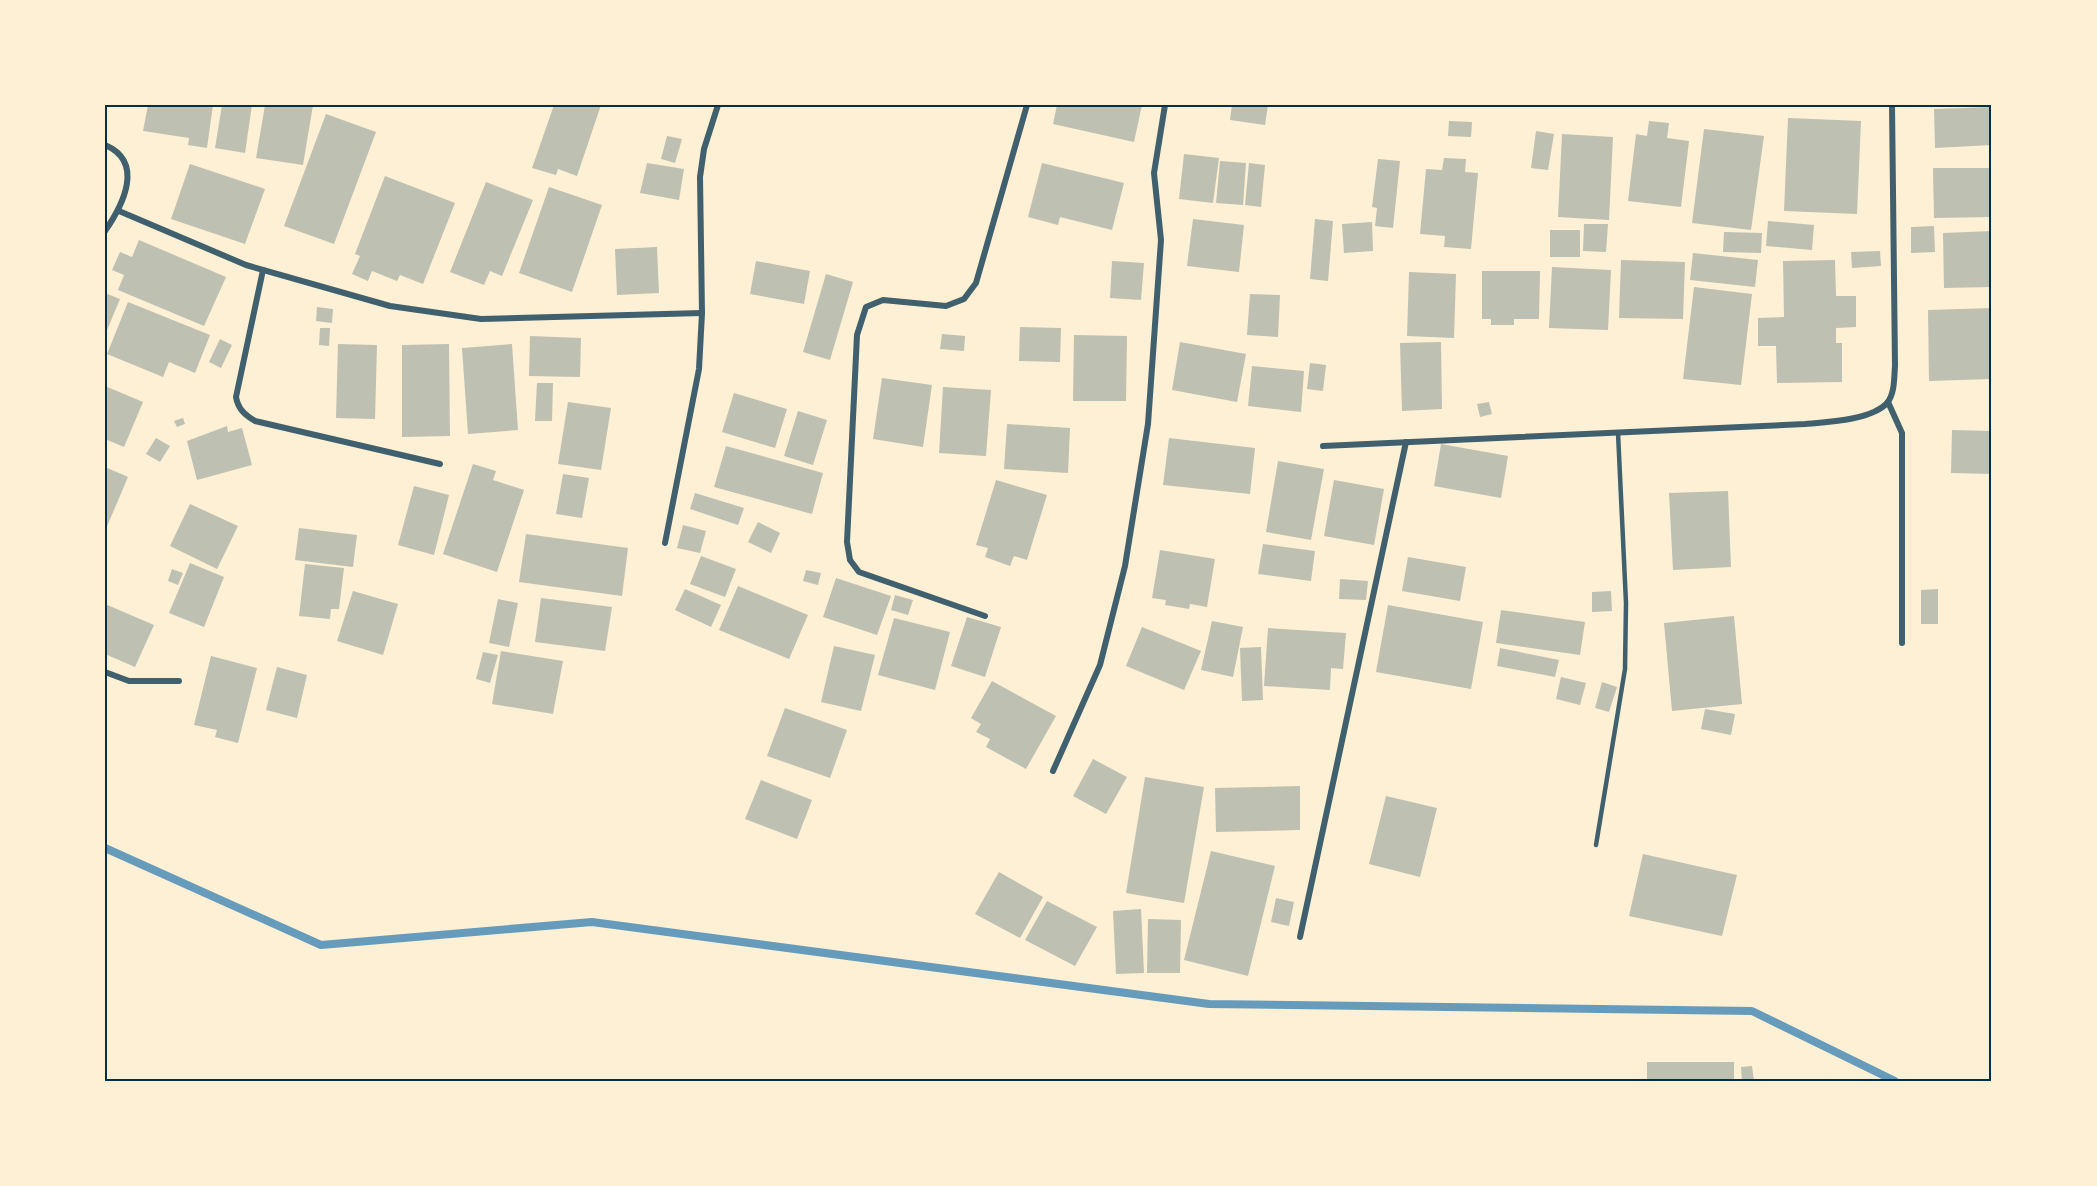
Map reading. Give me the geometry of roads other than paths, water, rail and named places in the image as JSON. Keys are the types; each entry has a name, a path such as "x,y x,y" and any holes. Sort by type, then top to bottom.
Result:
{"street":[{"path":"665,543 699,369 702,313 700,177 704,149 718,105"},
{"path":"985,616 859,572 850,560 847,532 857,335 866,307 874,303 883,300 946,306 964,298 976,283 1027,105"},
{"path":"1053,771 1100,665 1125,566 1148,424 1161,240 1154,173 1165,105"},
{"path":"1323,446 1842,420 1876,411 1888,402 1893,386 1896,316 1892,105"},
{"path":"105,145 115,150 127,162 129,175 119,211 105,231"},
{"path":"119,211 263,270 390,306 481,319 702,313"},
{"path":"263,270 236,397 237,404 246,416 255,421 440,464"},
{"path":"1888,402 1902,433 1902,643"},
{"path":"1300,937 1406,442"},
{"path":"105,672 129,681 178,681"}],"lane":[{"path":"1596,845 1625,669 1626,603 1618,433"}],"waterway":[{"path":"105,848 321,945 592,922 1209,1004 1752,1011 1895,1081"}]}
